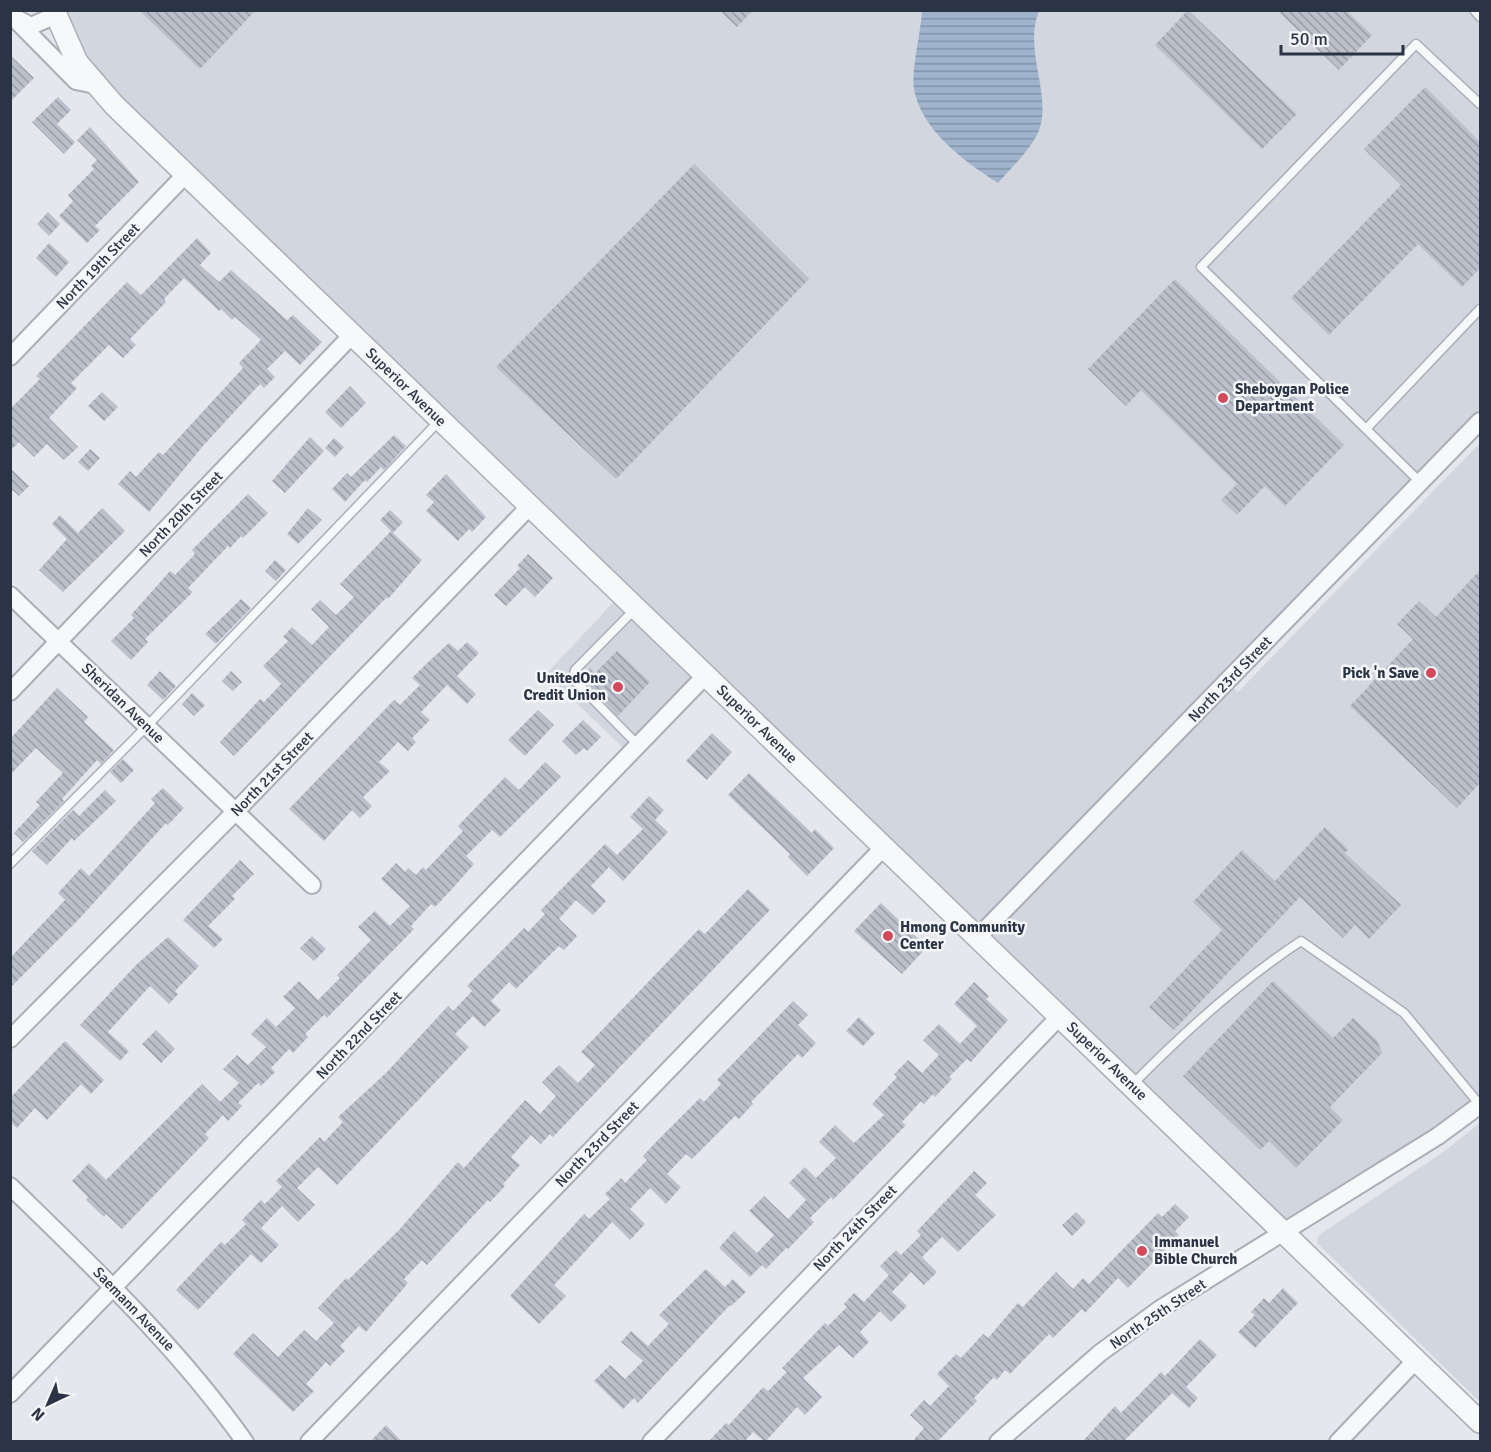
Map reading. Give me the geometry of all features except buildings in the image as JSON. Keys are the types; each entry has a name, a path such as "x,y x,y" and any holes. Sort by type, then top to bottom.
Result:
{"street":[{"path":"10,13 31,26 55,13"},
{"path":"10,13 76,81 95,85"},
{"name":"Superior Avenue","path":"55,13 77,62 95,85 185,175 1285,1231 1480,1422"},
{"name":"North 19th Street","path":"10,357 185,175"},
{"name":"North 20th Street","path":"10,692 352,335"},
{"name":"North 23rd Street","path":"978,937 1480,420"},
{"name":"North 21st Street","path":"10,1039 236,811 530,506"},
{"name":"Sheridan Avenue","path":"10,595 312,885"},
{"name":"North 22nd Street","path":"10,1394 706,675"},
{"name":"North 23rd Street","path":"309,1442 884,847"},
{"name":"North 24th Street","path":"651,1442 1060,1016"},
{"name":"North 25th Street","path":"998,1442 1092,1360 1160,1309 1438,1136 1480,1105"},
{"name":"Saemann Avenue","path":"10,1186 114,1287 178,1354 245,1442"},
{"path":"1338,1442 1416,1360"}],"lane":[{"path":"1474,10 1480,17"},
{"path":"1421,483 1201,267 1416,44 1480,104"},
{"path":"1366,429 1480,309"},
{"path":"10,864 147,726 440,420"},
{"path":"636,608 575,670 573,679 639,746"},
{"path":"1132,1085 1163,1054 1265,965 1301,941 1404,1013 1480,1105"}],"shaded area":[{"path":"54,11 1480,11 1480,421 1227,682 1238,692 1480,443 1480,1105 1285,1231 706,676 631,755 546,674 621,594 106,97"},
{"path":"1480,1123 1480,1402 1317,1243 1322,1233 1442,1153"}],"water":[{"path":"922,11 1039,11 1034,43 1043,107 1041,122 1032,143 998,183 946,144 925,118 918,104 913,81"}],"place":[{"name":"Sheboygan Police Department","path":"1223,398"},
{"name":"Pick 'n Save","path":"1431,673"},
{"name":"UnitedOne Credit Union","path":"618,687"},
{"name":"Hmong Community Center","path":"888,936"},
{"name":"Immanuel Bible Church","path":"1142,1251"}]}
